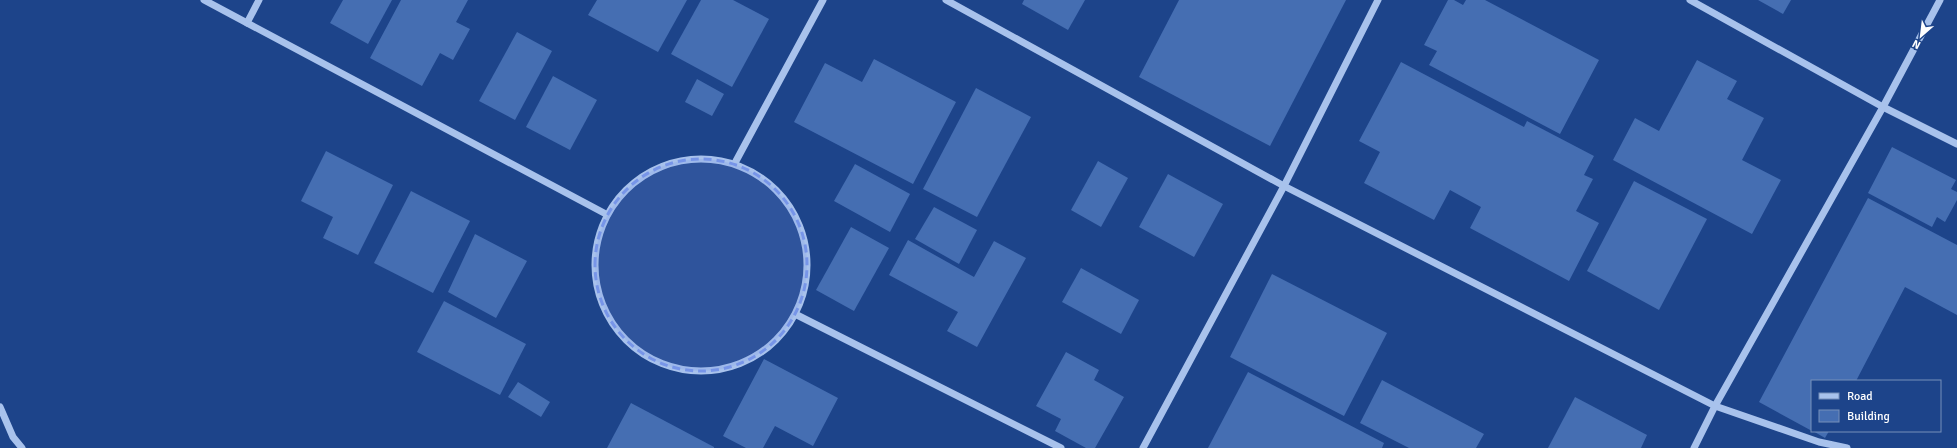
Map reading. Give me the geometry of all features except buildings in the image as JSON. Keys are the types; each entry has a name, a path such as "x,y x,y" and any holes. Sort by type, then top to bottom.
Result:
{"street":[{"path":"204,0 604,213"},
{"path":"247,23 259,0"},
{"path":"736,161 823,0"},
{"path":"946,0 1284,186 1715,406 1819,442 1847,448"},
{"path":"1143,448 1284,186 1378,0"},
{"path":"1690,0 1883,108 1957,144"},
{"path":"1694,448 1715,406 1883,108 1940,0"},
{"path":"736,161 786,197 810,254 797,315 759,357 705,373 650,360 609,322 596,281 592,268 604,213 660,163 736,161"},
{"path":"797,315 1061,448"},
{"path":"0,407 13,437 22,448"}],"highlighted area":[{"path":"736,161 786,197 810,254 797,315 759,357 705,373 650,360 609,322 592,268 604,213 661,163"}]}
